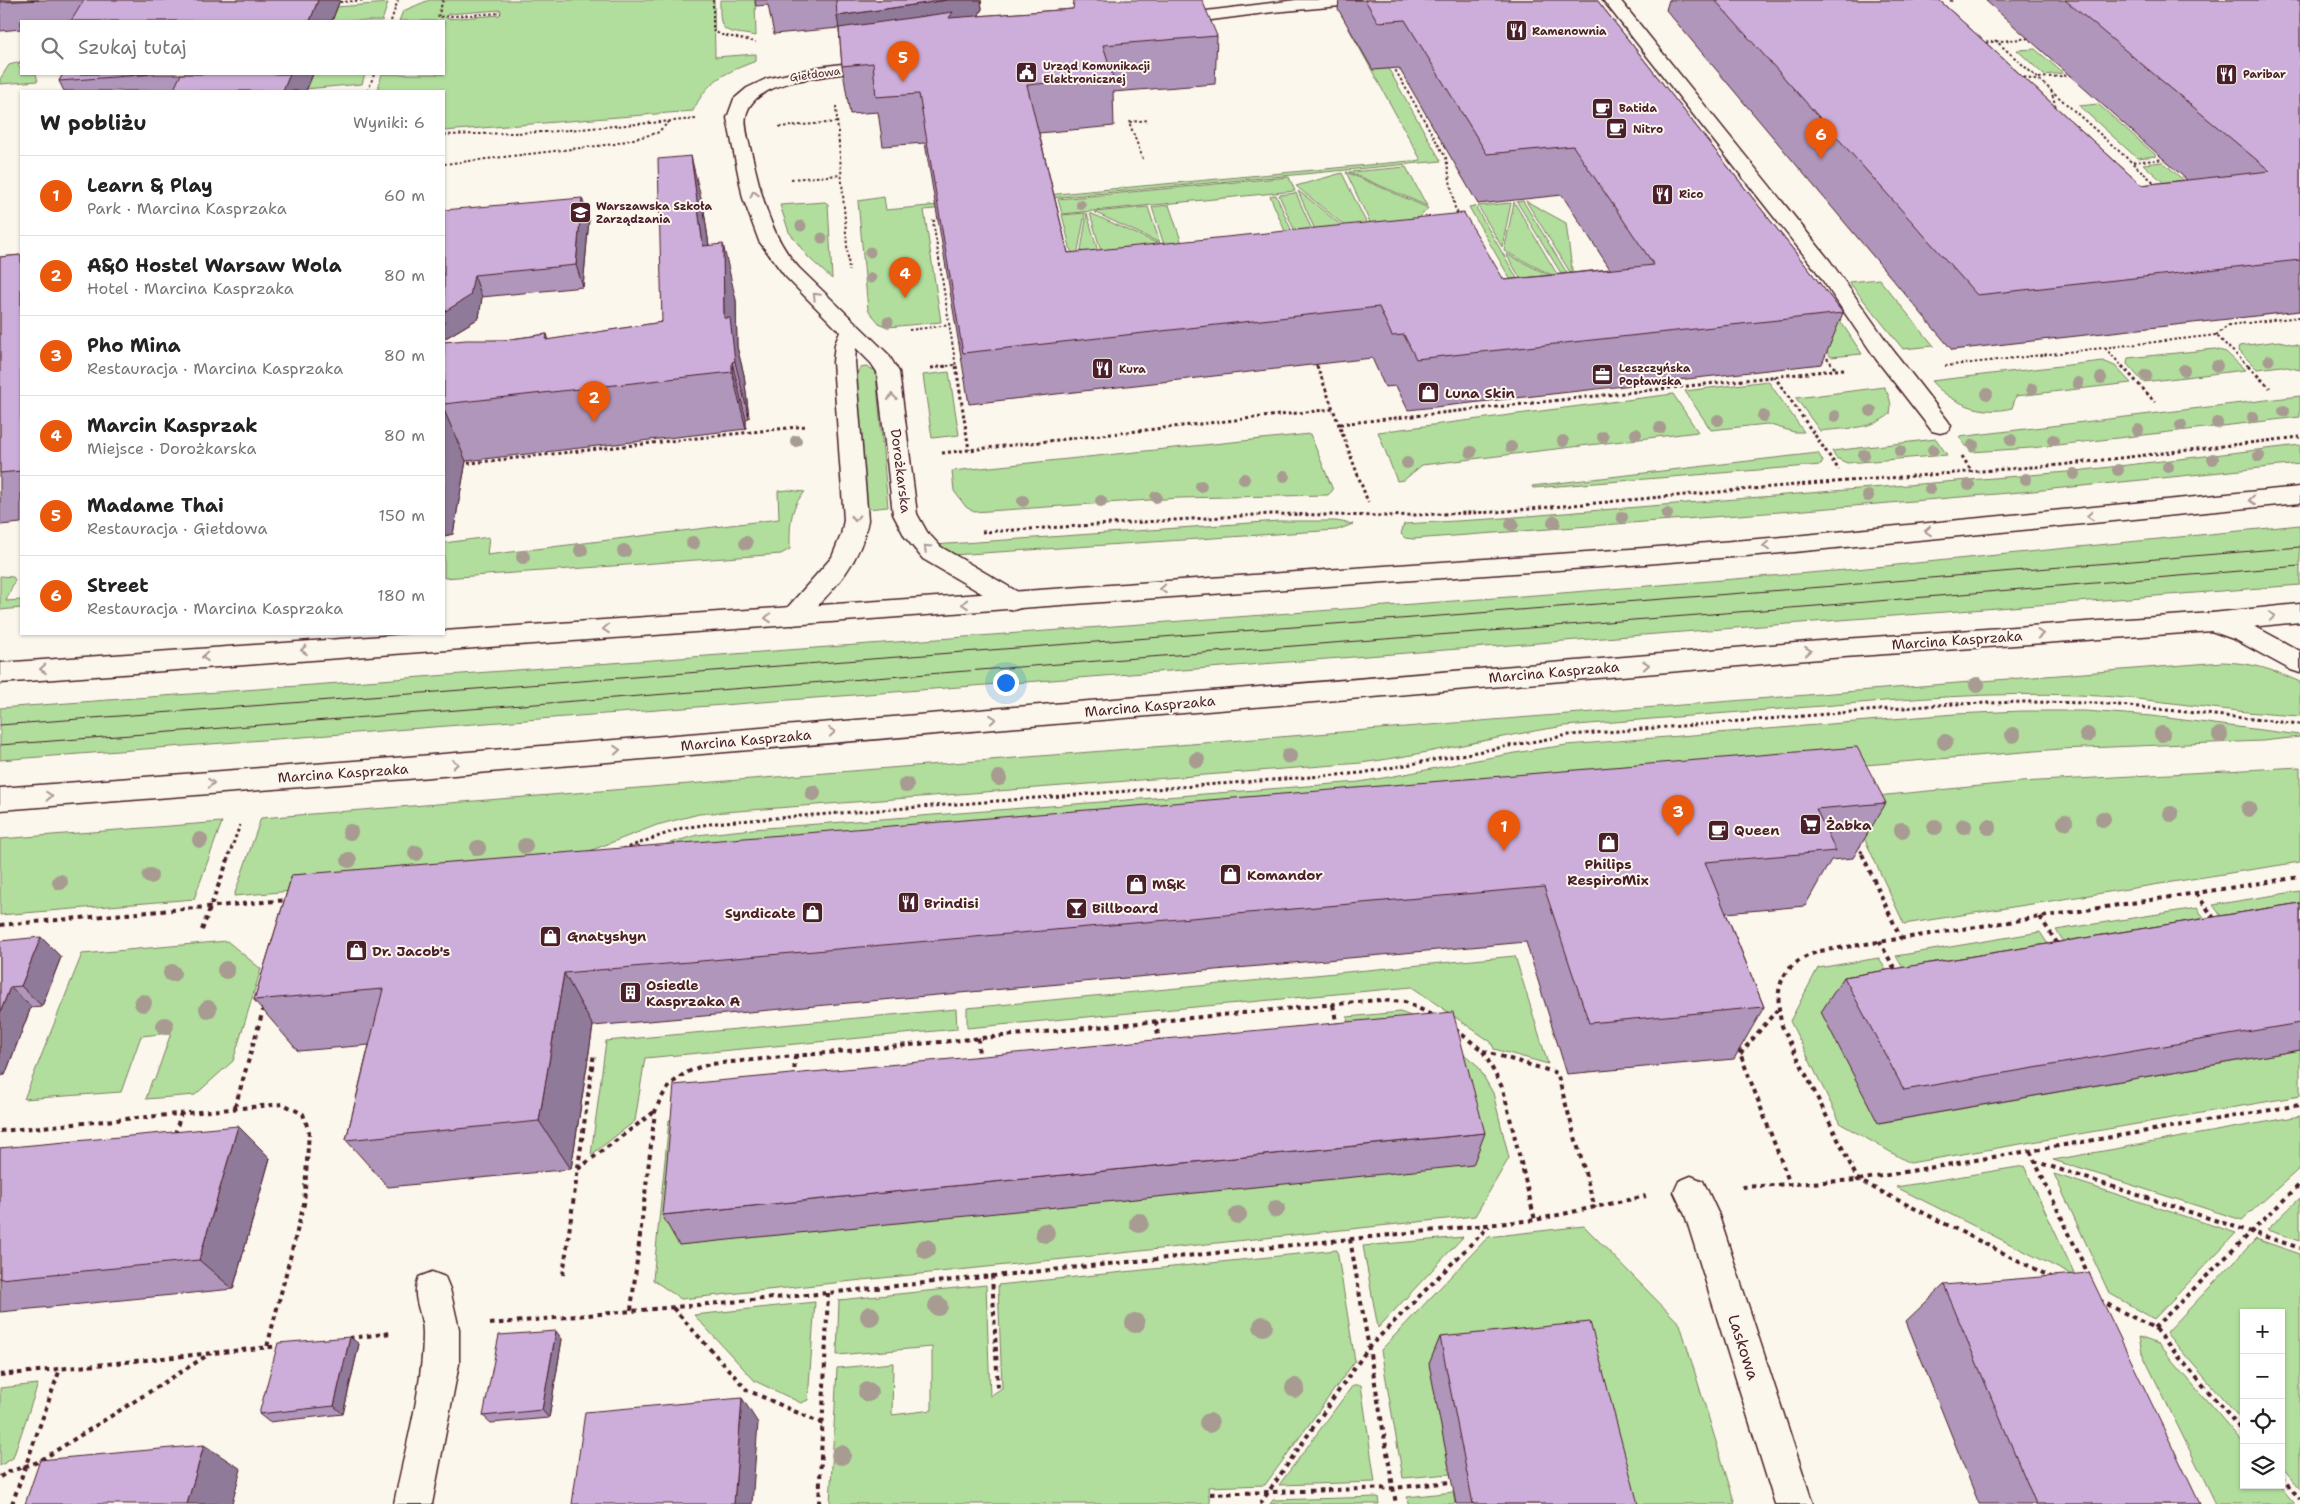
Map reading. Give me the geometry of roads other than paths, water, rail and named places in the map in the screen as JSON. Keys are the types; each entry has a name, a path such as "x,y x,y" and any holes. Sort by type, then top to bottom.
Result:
{"main road":[{"path":"1160,22 1273,7 1352,0"},
{"path":"1611,0 1823,265 1896,370 1940,426"},
{"name":"Giełdowa","path":"756,89 781,79 901,61"},
{"name":"Dorożkarska","path":"756,89 739,103 736,118 761,224 769,240 792,272 880,359 888,372 901,488 908,523 924,546 932,553 1014,600"},
{"path":"793,616 842,563 853,541 856,520 844,362 846,344 851,330"},
{"path":"0,673 1794,544 2300,495"},
{"name":"Marcina Kasprzaka","path":"0,799 1834,649 2212,622 2300,613"},
{"path":"2212,622 2245,633 2300,663"},
{"name":"Laskowa","path":"1691,1192 1701,1214 1794,1504"},
{"path":"413,1504 441,1364 442,1329 432,1289"}],"tram line":[{"path":"0,725 1822,587 2300,547"},
{"path":"0,745 1829,605 2300,566"}],"place":[{"name":"Ramenownia","path":"1516,31"},
{"name":"Urząd Komunikacji Elektronicznej","path":"1027,72"},
{"name":"Paribar","path":"2227,74"},
{"name":"Madame Thai","path":"903,82"},
{"name":"Batida","path":"1603,108"},
{"name":"Nitro","path":"1617,129"},
{"name":"Street","path":"1821,159"},
{"name":"Rico","path":"1663,194"},
{"name":"Warszawska Szkoła Zarządzania","path":"580,212"},
{"name":"Marcin Kasprzak","path":"905,298"},
{"name":"Kura","path":"1103,369"},
{"name":"Leszczyńska Popławska","path":"1603,374"},
{"name":"Luna Skin","path":"1429,393"},
{"name":"A&O Hostel Warsaw Wola","path":"594,422"},
{"name":"Żabka","path":"1810,825"},
{"name":"Queen","path":"1718,830"},
{"name":"Pho Mina","path":"1678,836"},
{"name":"Philips RespiroMix","path":"1608,842"},
{"name":"Learn & Play","path":"1504,851"},
{"name":"Komandor","path":"1231,875"},
{"name":"M&K","path":"1136,884"},
{"name":"Brindisi","path":"908,903"},
{"name":"Billboard","path":"1076,908"},
{"name":"Syndicate","path":"812,913"},
{"name":"Gnatyshyn","path":"551,936"},
{"name":"Dr. Jacob's","path":"356,951"},
{"name":"Osiedle Kasprzaka A","path":"630,993"}]}
